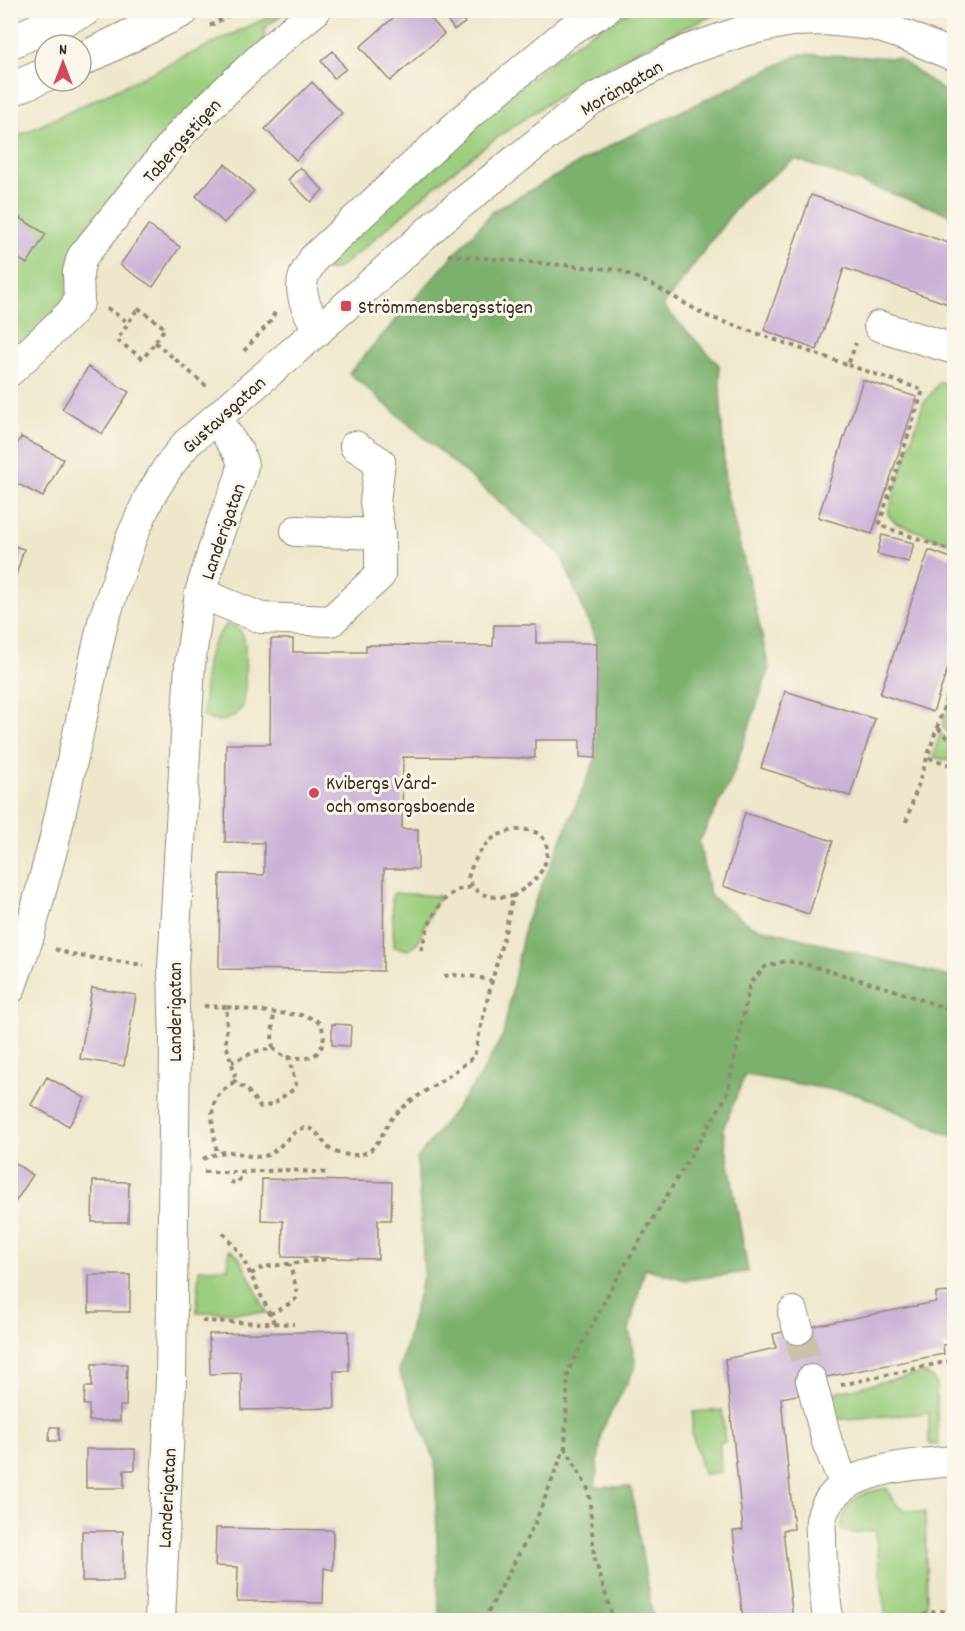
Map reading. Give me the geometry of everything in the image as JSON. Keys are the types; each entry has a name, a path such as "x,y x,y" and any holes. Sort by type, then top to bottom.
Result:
{"highway":[{"path":"10,42 84,10"},
{"path":"93,54 183,10"},
{"path":"10,90 33,80"}],"street":[{"name":"Tabergsstigen","path":"10,371 69,315 79,302 78,272 82,258 182,132 273,46 316,10"},
{"path":"318,331 307,308 302,289 304,276 314,258 467,116 570,30 605,10"},
{"name":"Morängatan","path":"318,331 442,219 591,100 686,51 743,31 790,21 826,20 874,25 954,56"},
{"path":"869,330 954,349"},
{"name":"Gustavsgatan","path":"10,989 28,939 54,842 103,622 132,536 149,498 168,467 186,444 318,331"},
{"name":"Landerigatan","path":"160,1620 171,1381 175,1044 173,967 190,664 200,593 243,465 239,453 214,420"},
{"path":"200,593 261,618 331,621 380,575 380,534 375,502 380,462 355,446"},
{"path":"296,531 380,534"},
{"path":"811,1380 827,1442 845,1485"},
{"path":"828,1620 821,1559 821,1520 829,1500 845,1485 871,1473 902,1466 954,1461"}],"path":[{"path":"447,255 619,270 655,286 707,316 924,390 879,525 954,552"},
{"path":"138,308 165,328 155,342 142,359 117,340 138,308"},
{"path":"848,365 869,330"},
{"path":"155,342 205,385 197,392"},
{"path":"906,822 954,676"},
{"path":"938,728 954,744"},
{"path":"928,758 954,766"},
{"path":"520,829 534,831 542,835 547,846 545,863 531,884 514,896 493,897 481,894 472,887 468,878 471,866 490,840 501,833 520,829"},
{"path":"421,950 426,930 440,905 458,890 472,887"},
{"path":"200,1160 217,1154 233,1153 260,1158 269,1155 303,1128 314,1131 335,1152 349,1155 365,1154 371,1150 391,1119 405,1105 474,1057 514,896"},
{"path":"72,955 144,965"},
{"path":"484,1620 535,1523 565,1446 568,1371 612,1287 726,1095 750,983 765,967 786,961 805,964 878,985 954,1010"},
{"path":"444,976 471,976 492,981"},
{"path":"194,1006 226,1007 274,1012 312,1018 319,1022 322,1029 321,1050 313,1057 305,1058 278,1053 273,1047 272,1040 274,1012"},
{"path":"217,1154 213,1115 215,1100 232,1084 235,1074 226,1044 226,1007"},
{"path":"232,1062 273,1047"},
{"path":"233,1080 248,1091 260,1107 271,1105 294,1089 296,1084 288,1056"},
{"path":"194,1172 286,1170 330,1173"},
{"path":"230,1182 237,1182 244,1172"},
{"path":"223,1233 240,1253 275,1324"},
{"path":"251,1274 263,1267 328,1259"},
{"path":"270,1314 297,1298 290,1264"},
{"path":"193,1320 294,1324"},
{"path":"844,1385 954,1360"},
{"path":"565,1446 589,1491 594,1556 612,1620"},
{"path":"915,1620 932,1612 954,1611"}],"green space":[{"path":"278,11 307,11 294,19 285,12 265,28 264,40 64,299 11,360 10,140"},
{"path":"631,11 724,11 651,44 545,105 447,176 339,268 326,270 323,267 428,164 555,58 592,32"},
{"path":"918,11 954,11 954,24"},
{"path":"801,54 898,58 954,98 954,216 795,159 744,197 663,306 719,365 725,487 769,669 731,780 699,842 710,896 752,926 954,978 954,1137 857,1094 745,1075 723,1129 748,1272 685,1280 645,1268 629,1330 636,1366 602,1430 595,1487 631,1487 653,1620 439,1620 435,1461 399,1372 424,1272 417,1159 479,1078 503,1035 525,925 596,758 597,643 561,555 349,373 493,211 613,144"},
{"path":"939,383 954,383 954,545 896,523 888,513 923,404"},
{"path":"227,624 238,628 244,639 244,700 236,714 219,721 203,715 205,681 209,655 218,635"},
{"path":"954,687 954,739 942,726"},
{"path":"940,733 954,747 954,762 933,757"},
{"path":"394,893 440,897 418,941 409,950 394,947 392,897"},
{"path":"229,1250 239,1257 267,1313 197,1312 199,1269 228,1268"},
{"path":"921,1373 930,1376 936,1384 938,1444 929,1443 929,1413 832,1420 825,1395"},
{"path":"722,1410 725,1442 720,1442 721,1473 703,1474 692,1433 693,1412"},
{"path":"887,1488 893,1501 901,1508 925,1512 927,1606 906,1620 886,1620 875,1530 854,1533 843,1531 841,1528 850,1504 862,1495"},
{"path":"954,1614 954,1620 919,1620 928,1616"}],"building":[{"path":"402,10 424,10 444,34 390,81 360,47"},
{"path":"453,10 465,23 454,30 445,17"},
{"path":"333,51 346,69 334,78 321,61"},
{"path":"312,82 342,113 296,160 265,129"},
{"path":"225,164 254,191 224,223 196,196"},
{"path":"300,167 323,190 311,202 288,180"},
{"path":"811,195 954,245 954,306 844,268 817,350 764,330"},
{"path":"15,215 46,234 27,264 10,253 10,222"},
{"path":"148,225 180,247 153,287 120,265"},
{"path":"88,367 129,392 102,434 62,409"},
{"path":"863,380 917,397 872,534 818,517"},
{"path":"21,437 63,459 43,497 10,480 10,446 15,448"},
{"path":"882,535 914,543 909,562 877,554"},
{"path":"10,545 24,549 11,592 10,592"},
{"path":"929,550 954,559 954,650 933,712 880,694"},
{"name":"Kvibergs Vård- och omsorgsboende","path":"494,625 536,625 536,643 597,643 596,758 580,757 580,740 535,740 535,758 403,757 402,829 418,829 418,869 384,869 383,971 219,969 220,874 264,875 264,843 225,842 226,744 270,744 271,639 293,639 293,652 366,652 366,645 493,646"},
{"path":"785,691 875,719 850,796 761,768"},
{"path":"745,813 833,841 809,914 723,886"},
{"path":"92,988 136,995 124,1066 80,1059"},
{"path":"332,1024 351,1025 350,1046 332,1045"},
{"path":"47,1077 85,1098 69,1126 31,1105"},
{"path":"10,1160 33,1175 10,1210"},
{"path":"262,1179 392,1182 391,1220 378,1220 378,1259 282,1257 283,1221 261,1220"},
{"path":"93,1181 129,1182 128,1222 92,1222"},
{"path":"89,1275 130,1275 130,1312 89,1312"},
{"path":"954,1292 954,1345 943,1345 944,1354 805,1381 807,1393 781,1398 794,1529 783,1530 793,1620 743,1620 733,1531 743,1530 725,1359 776,1348 773,1334 936,1302 936,1293"},
{"path":"348,1331 349,1371 334,1371 335,1408 242,1410 241,1373 210,1374 209,1334"},
{"path":"92,1364 127,1364 126,1406 120,1406 120,1421 89,1421 89,1405 84,1405 85,1387 92,1387"},
{"path":"50,1427 59,1427 59,1441 49,1441"},
{"path":"86,1449 135,1449 135,1470 124,1470 124,1488 86,1488"},
{"path":"216,1528 333,1530 333,1570 324,1568 323,1603 237,1601 238,1567 215,1566"},
{"path":"82,1531 123,1531 123,1581 82,1581"}],"tunnel":[{"path":"798,1329 811,1380"}],"place":[{"name":"Strömmensbergsstigen","path":"346,306"},
{"name":"Kvibergs Vård- och omsorgsboende","path":"314,793"}]}
